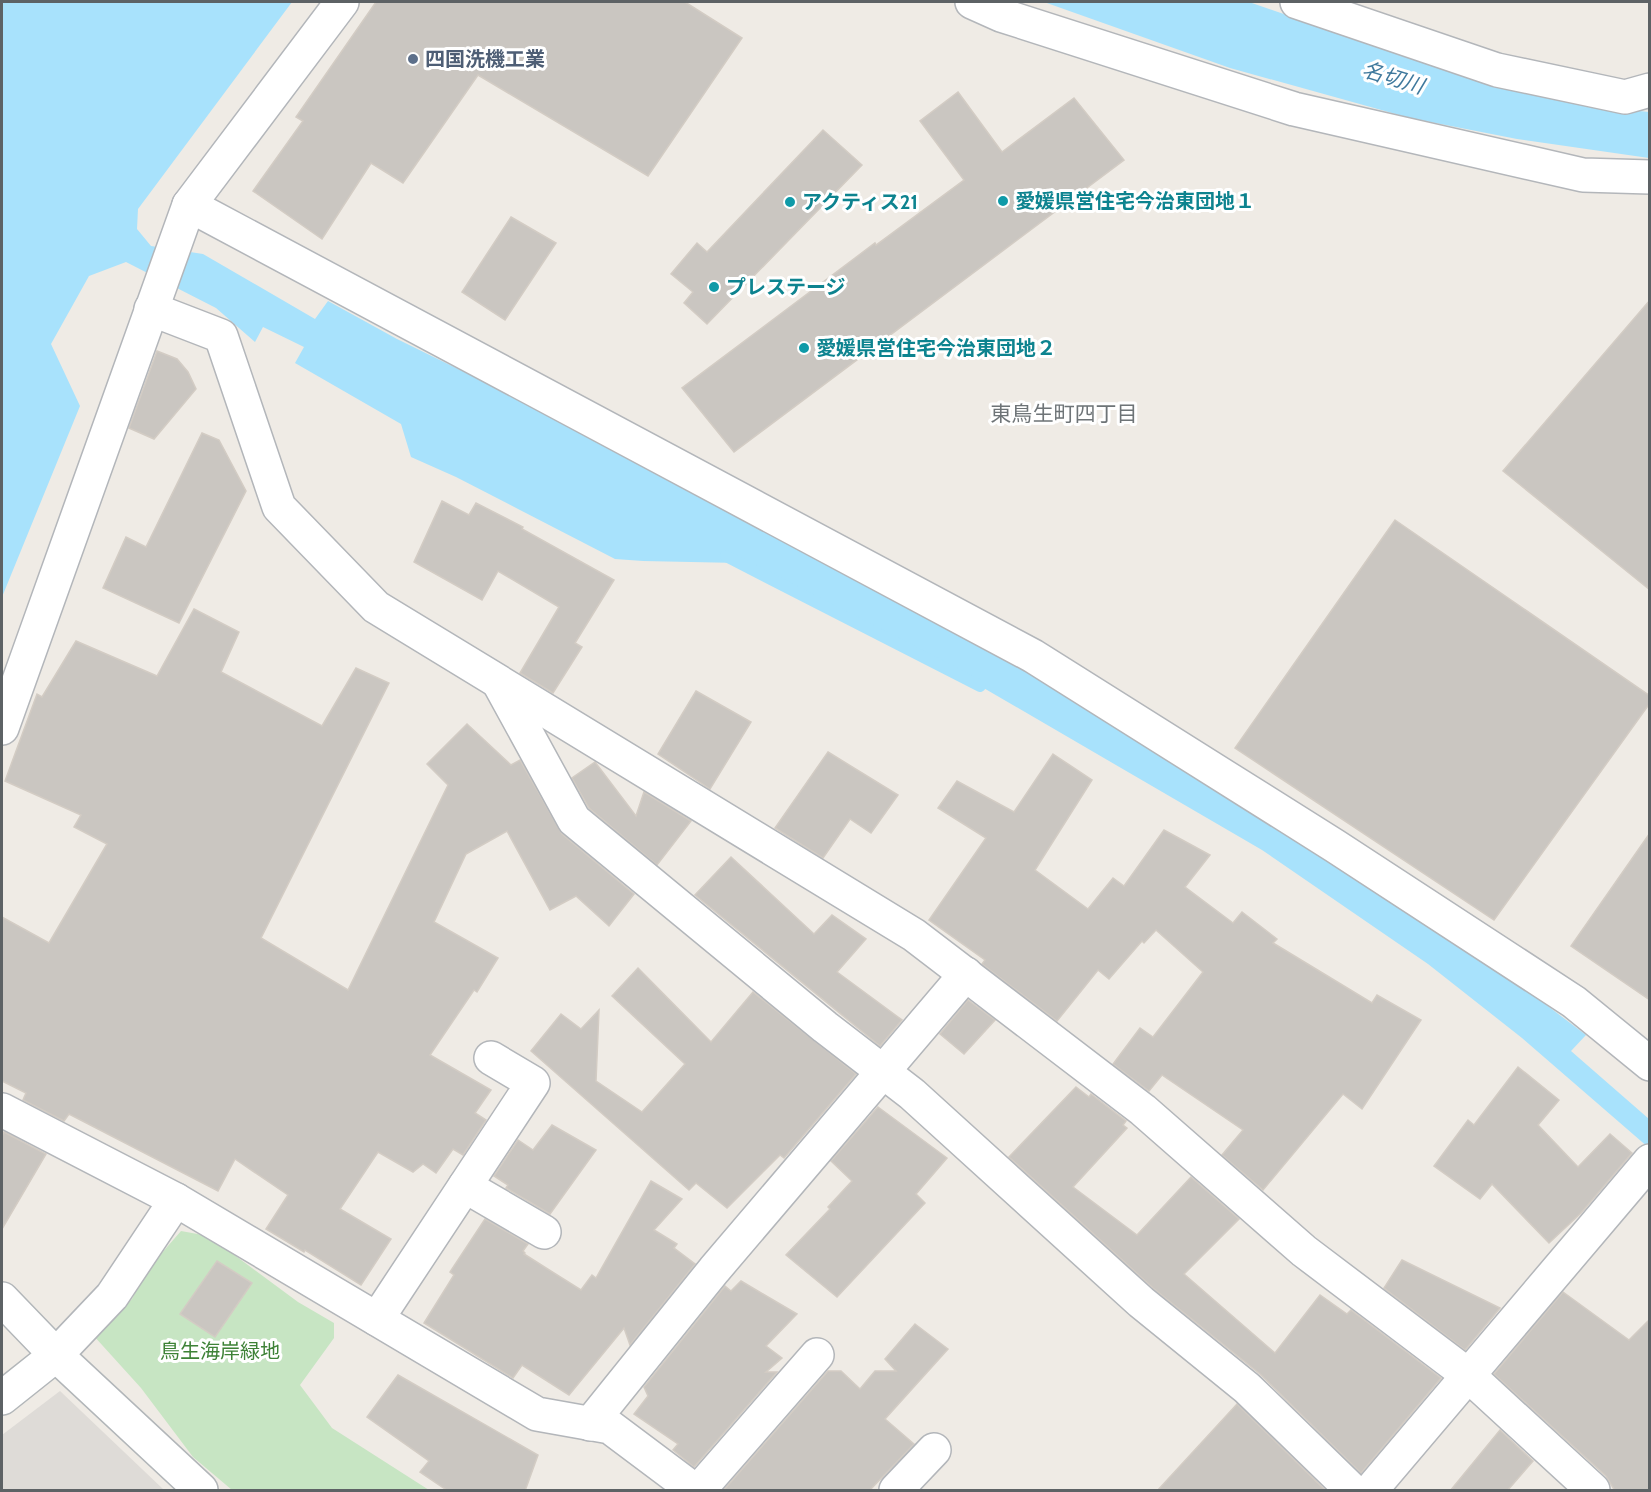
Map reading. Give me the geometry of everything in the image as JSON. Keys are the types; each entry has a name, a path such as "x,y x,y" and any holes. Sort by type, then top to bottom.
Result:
{"street":[{"path":"2,728 189,205 342,2"},
{"path":"972,2 1001,15 1294,109 1583,175 1650,177"},
{"path":"1298,2 1497,70 1625,97 1650,90"},
{"path":"189,205 1033,656 1335,846 1574,1002 1650,1064"},
{"path":"151,309 221,336 279,507 376,608 914,935 1143,1110 1304,1251 1468,1375 1593,1491"},
{"path":"498,682 574,820 825,1027 912,1094 1141,1302 1247,1388 1352,1491"},
{"path":"590,1424 714,1270 966,974"},
{"path":"377,1319 533,1083 491,1058"},
{"path":"2,1110 176,1200 537,1414 610,1427 696,1491 818,1355"},
{"path":"1371,1491 1648,1166"},
{"path":"465,1186 544,1232"},
{"path":"2,1398 56,1355 112,1296 176,1200"},
{"path":"2,1299 56,1355 201,1491"},
{"path":"896,1491 934,1450"}],"shaded area":[{"path":"60,1391 164,1490 2,1490 2,1435"}],"green space":[{"name":"鳥生海岸緑地","path":"181,1231 203,1235 229,1251 298,1302 334,1323 334,1338 300,1385 332,1428 429,1490 232,1490 193,1457 141,1388 93,1335 132,1299 147,1270"}],"water":[{"path":"2,2 292,2 138,209 137,229 151,246 203,254 315,319 328,301 397,339 501,390 972,634 1495,966 1586,1035 1571,1051 1649,1119 1649,1148 1522,1038 1428,964 1262,850 975,683 739,563 615,559 456,477 411,457 401,424 295,363 304,347 263,327 255,342 216,308 126,262 89,276 51,344 80,406 2,597"},
{"name":"名切川","path":"1044,2 1249,2 1379,47 1550,99 1649,112 1649,158 1517,139 1410,118 1230,68"}],"building":[{"path":"376,2 685,2 742,38 648,176 478,75 403,183 371,163 322,239 253,191 303,121 296,117"},
{"path":"958,92 1002,152 1074,98 1124,160 734,452 682,388 875,243 876,245 964,180 920,121"},
{"name":"アクティス21","path":"823,130 862,165 707,324 684,303 693,292 671,274 697,243 707,252"},
{"path":"511,217 556,243 505,320 462,292"},
{"path":"1650,300 1650,590 1503,471"},
{"path":"157,351 177,359 188,372 196,389 154,439 129,428"},
{"path":"202,433 219,440 246,491 179,623 103,588 126,537 146,547"},
{"path":"442,501 469,515 476,503 523,527 522,529 614,580 575,643 582,647 553,693 520,673 559,607 498,571 482,600 414,562"},
{"path":"1395,520 1650,696 1650,703 1494,920 1235,748"},
{"path":"194,609 239,632 221,672 322,726 356,668 389,683 261,938 348,990 448,785 427,764 467,724 511,765 520,760 562,834 634,894 609,926 576,896 550,910 507,831 466,854 434,922 498,958 477,992 474,990 430,1055 491,1090 475,1113 486,1120 463,1155 453,1149 436,1173 423,1164 413,1172 378,1152 340,1209 391,1239 361,1285 266,1229 288,1195 235,1159 218,1191 69,1114 64,1121 23,1100 26,1093 2,1081 2,917 49,943 107,844 74,827 81,815 5,781 37,694 42,697 76,641 157,676"},
{"path":"696,691 751,722 710,789 658,754"},
{"path":"828,752 898,795 871,833 850,819 823,858 775,828"},
{"path":"1053,754 1092,780 1035,870 1088,909 1113,878 1124,886 1164,830 1210,855 1185,887 1233,923 1242,912 1277,939 1273,943 1372,1003 1377,995 1421,1020 1362,1109 1343,1094 1263,1190 1222,1155 1243,1130 1162,1075 1149,1091 1113,1064 1140,1028 1153,1037 1203,972 1156,930 1144,943 1142,941 1109,979 1098,970 1057,1021 982,964 985,960 929,920 986,838 938,808 957,781 1014,812"},
{"path":"595,762 636,816 644,792 691,821 657,865 589,808 572,778"},
{"path":"1650,833 1650,1000 1571,946"},
{"path":"731,857 814,934 832,915 866,939 837,972 902,1020 880,1046 695,895"},
{"path":"638,968 711,1042 753,992 856,1074 784,1158 780,1155 727,1208 696,1183 689,1190 531,1051 561,1014 581,1029 599,1010 596,1081 642,1112 685,1064 612,996"},
{"path":"968,1000 995,1020 964,1054 940,1034"},
{"path":"1518,1067 1559,1100 1538,1125 1578,1167 1610,1134 1632,1153 1581,1213 1549,1243 1492,1184 1480,1199 1434,1166 1468,1120 1474,1125"},
{"path":"1076,1087 1089,1097 1091,1094 1126,1121 1123,1125 1127,1128 1073,1187 1137,1235 1191,1177 1239,1219 1184,1274 1275,1353 1320,1295 1347,1314 1351,1310 1441,1378 1361,1473 1260,1374 1153,1288 1009,1157"},
{"path":"878,1107 947,1158 916,1194 925,1203 837,1297 786,1255 830,1209 828,1207 852,1181 831,1161"},
{"path":"552,1125 596,1150 550,1214 506,1188 508,1185 494,1176 518,1140 533,1150"},
{"path":"4,1132 46,1154 2,1229 2,1136"},
{"path":"651,1181 682,1199 654,1230 677,1244 674,1248 695,1264 630,1345 624,1328 569,1395 522,1365 513,1378 424,1323 454,1275 450,1272 485,1219 528,1244 523,1251 524,1254 581,1290 592,1275 596,1278"},
{"path":"1402,1260 1500,1308 1465,1350 1384,1288"},
{"path":"217,1261 252,1283 215,1337 180,1314"},
{"path":"741,1281 797,1314 766,1346 782,1358 766,1372 777,1372 694,1467 673,1450 678,1444 634,1414 648,1396 644,1387 725,1286 731,1291"},
{"path":"1563,1292 1629,1340 1650,1319 1650,1491 1615,1491 1606,1476 1494,1374"},
{"path":"915,1324 948,1349 885,1419 914,1444 869,1491 723,1491 828,1371 841,1371 860,1389 875,1371 896,1371 885,1359"},
{"path":"398,1375 538,1455 525,1491 448,1491 420,1472 429,1461 367,1417"},
{"path":"1237,1404 1326,1491 1157,1491"},
{"path":"1500,1430 1533,1461 1507,1491 1450,1491"}],"waterway":[{"path":"726,556 980,686"}],"place":[{"name":"四国洗機工業","path":"413,59"},
{"name":"愛媛県営住宅今治東団地１","path":"1003,201"},
{"name":"アクティス21","path":"790,202"},
{"name":"プレステージ","path":"714,287"},
{"name":"愛媛県営住宅今治東団地２","path":"804,348"}],"district":[{"name":"東鳥生町四丁目","path":"1064,414"}]}
